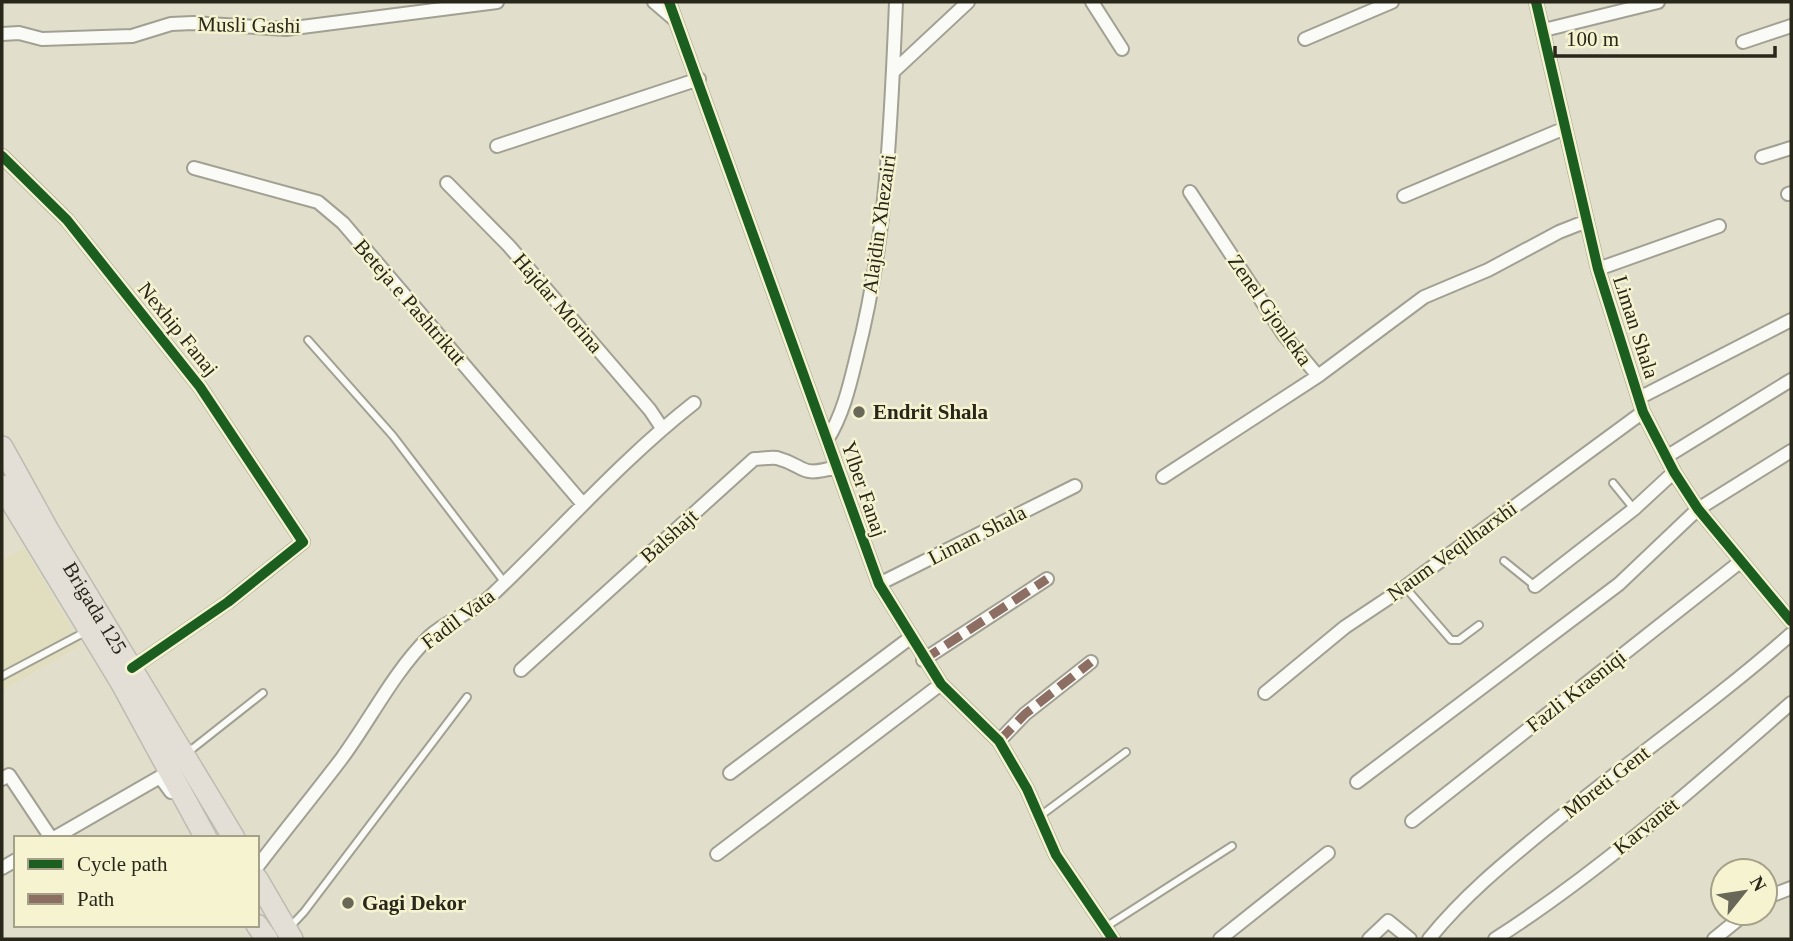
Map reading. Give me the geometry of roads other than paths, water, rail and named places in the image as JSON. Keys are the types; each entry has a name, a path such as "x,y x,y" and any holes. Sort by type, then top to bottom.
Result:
{"main road":[{"name":"Brigada 125","path":"2,447 97,626 121,682 204,836"},
{"name":"Brigada 125","path":"2,486 97,626 132,667 233,836"},
{"path":"259,882 289,934"}],"street":[{"name":"Musli Gashi","path":"2,34 19,33 42,39 132,36 171,24 193,23 286,29 497,2"},
{"path":"654,2 678,22"},
{"name":"Ylber Fanaj","path":"669,2 879,584 909,638 941,684 999,741 1040,816 1056,855 1113,939"},
{"name":"Alajdin Xhezairi","path":"827,440 839,418 865,323 890,151 895,2"},
{"path":"893,72 968,2"},
{"path":"1091,2 1122,49"},
{"path":"1305,39 1392,2"},
{"name":"Liman Shala","path":"1536,2 1598,269 1643,412 1674,472 1698,509 1791,621"},
{"path":"1544,30 1658,2"},
{"path":"1743,42 1791,26"},
{"path":"497,146 699,79"},
{"path":"1404,196 1565,128"},
{"path":"1762,157 1791,148"},
{"name":"Nexhip Fanaj","path":"2,156 67,220 200,387 303,542 228,602 132,667"},
{"name":"Beteja e Pashtrikut","path":"194,168 318,202 342,223 582,503"},
{"name":"Hajdar Morina","path":"447,183 509,246 650,410 662,428"},
{"name":"Zenel Gjonleka","path":"1190,192 1284,335 1318,376 1424,297 1488,270 1559,232 1587,221"},
{"path":"1598,269 1719,226"},
{"path":"1639,398 1791,320"},
{"path":"1163,477 1318,376"},
{"path":"1666,457 1791,380"},
{"name":"Fadil Vata","path":"259,864 343,756 390,682 431,635 487,600 564,527 582,503 662,428 694,403"},
{"name":"Naum Veqilharxhi","path":"1265,693 1345,627 1405,587 1643,412"},
{"path":"1357,782 1619,584 1698,509 1791,451"},
{"name":"Balshajt","path":"521,670 754,459 777,458 798,470 816,473 836,467"},
{"path":"1535,586 1634,509 1674,472"},
{"name":"Liman Shala","path":"879,584 1075,486"},
{"name":"Fazli Krasniqi","path":"1412,821 1740,562"},
{"path":"923,660 1047,579"},
{"name":"Mbreti Gent","path":"1429,939 1458,904 1492,873 1603,783 1732,685 1791,634"},
{"path":"730,773 909,638"},
{"path":"999,741 1025,714 1091,663"},
{"path":"717,854 941,684"},
{"name":"Karvanët","path":"1495,939 1543,908 1695,786 1791,703"},
{"path":"2,779 9,775 51,836"},
{"path":"56,836 160,777 204,836"},
{"path":"1220,939 1328,853"},
{"path":"1369,939 1388,921 1410,939"},
{"path":"1714,939 1729,927"}],"lane":[{"path":"308,340 393,436 505,583"},
{"path":"1613,483 1634,509"},
{"path":"1503,561 1535,586"},
{"path":"1405,587 1451,640 1459,640 1479,625"},
{"path":"2,676 97,626"},
{"path":"186,754 263,693"},
{"path":"289,934 467,697"},
{"path":"1040,816 1126,752"},
{"path":"1104,928 1233,846"}],"place":[{"name":"Endrit Shala","path":"859,412"},
{"name":"Gagi Dekor","path":"348,903"}]}
